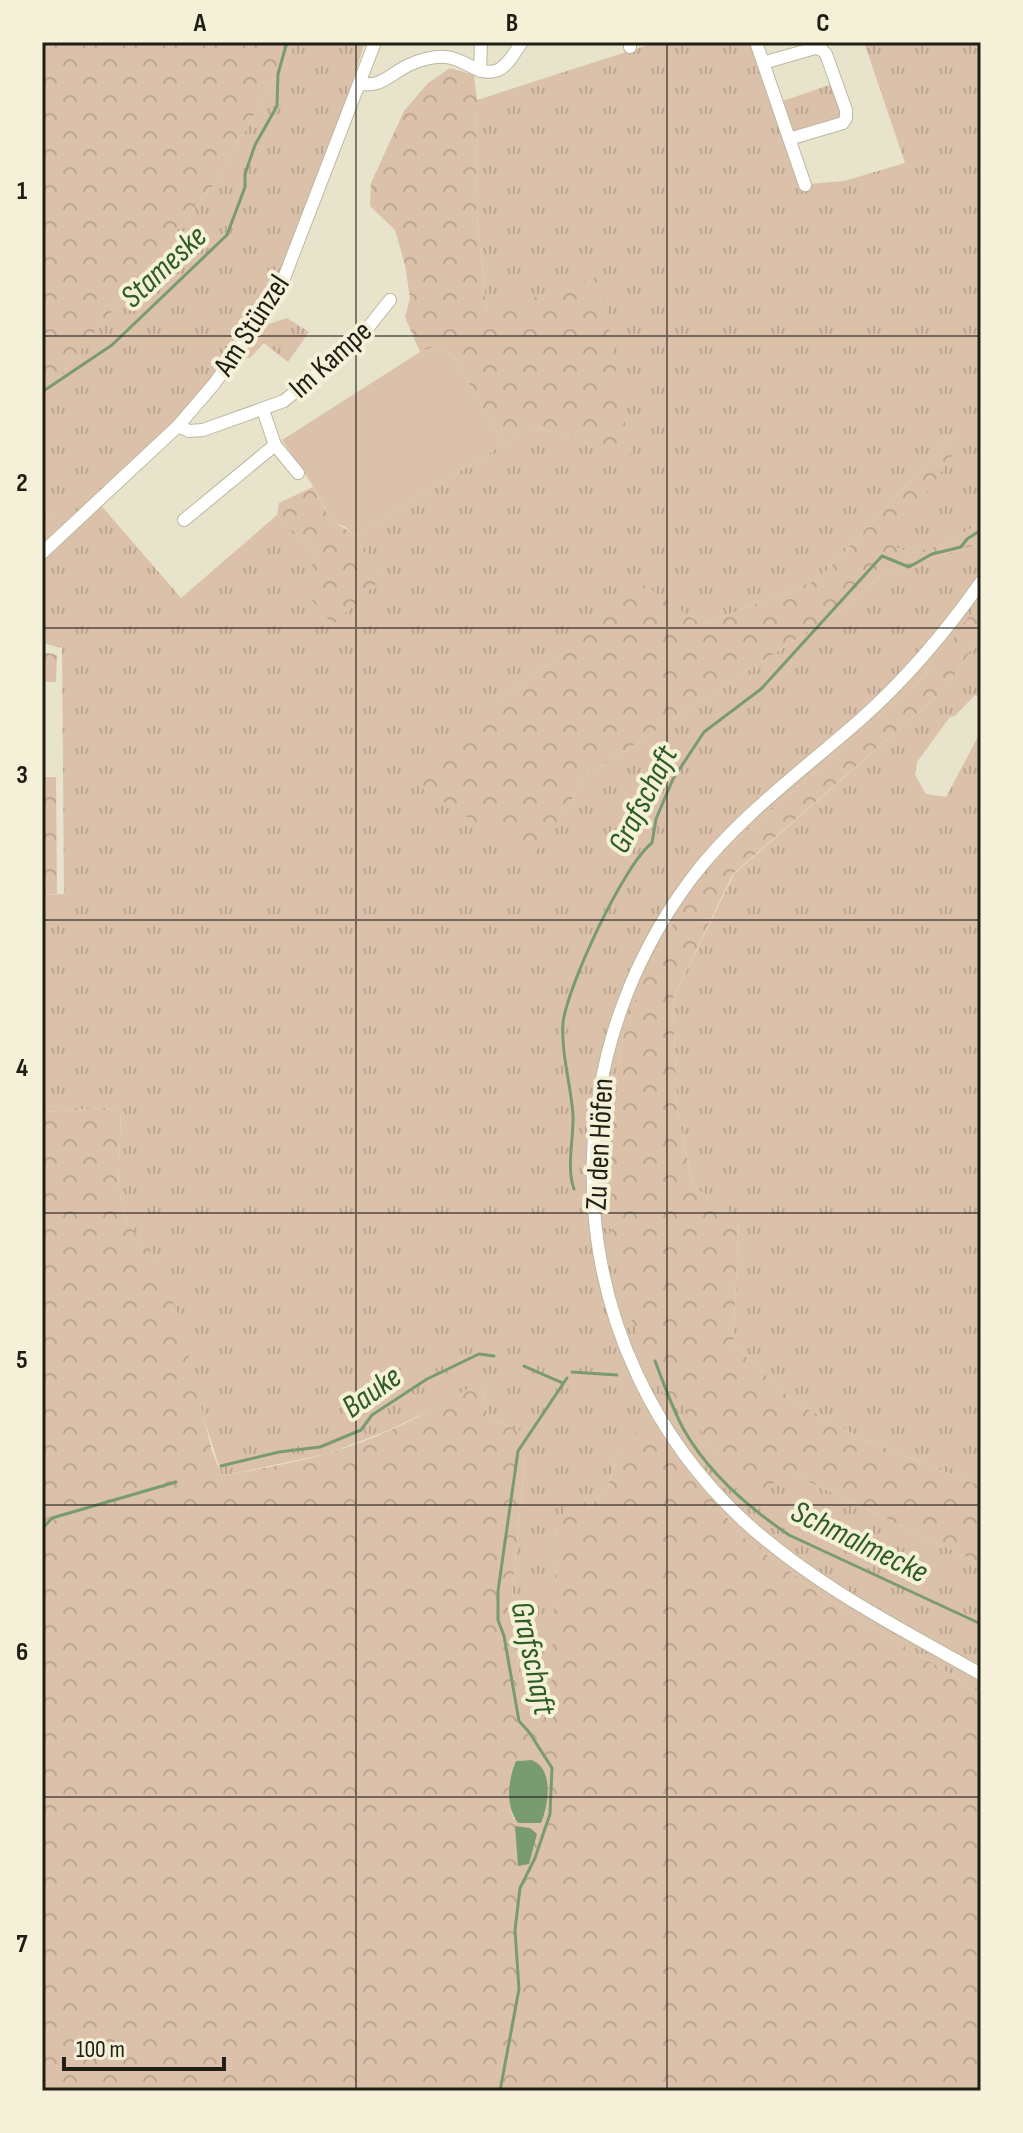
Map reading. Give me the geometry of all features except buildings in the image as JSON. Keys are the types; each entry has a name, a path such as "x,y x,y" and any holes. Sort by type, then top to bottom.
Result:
{"street":[{"name":"Am Stünzel","path":"42,553 178,426 214,384 273,301 375,42"},
{"path":"480,71 481,42"},
{"path":"359,83 376,84 409,65 437,57 454,58 480,71 499,69 522,42"},
{"path":"756,42 805,185"},
{"path":"763,63 821,49 826,54 846,110 843,123 789,139"},
{"name":"Im Kampe","path":"178,426 192,431 203,430 284,401 366,331 390,300"},
{"name":"Im Kampe","path":"263,410 275,445 298,473"},
{"path":"184,520 275,445"},
{"name":"Zu den Höfen","path":"981,582 927,655 862,718 737,827 713,852 670,910 643,954 608,1046 597,1099 592,1169 595,1226 615,1319 647,1395 694,1467 744,1521 819,1580 981,1674"}],"green space":[{"path":"42,42 296,42 215,183 42,398"},
{"path":"296,42 365,42 323,176 269,300 240,342 174,422 62,528 42,510 42,398 215,183"},
{"path":"657,42 760,42 780,102 832,84 841,116 838,121 799,131 790,129 808,184 844,181 905,163 864,42 981,42 981,522 946,544 910,553 890,545 967,432 956,432 819,579 702,625 568,650 493,705 564,815 583,778 844,608 884,573 981,543 981,600 927,674 719,856 624,1033 603,1150 685,1405 716,1454 795,1475 969,1558 981,1567 981,1693 821,1595 744,1538 670,1448 656,1425 618,1452 608,1487 592,1504 557,1527 551,1722 521,1689 511,1607 525,1458 520,1431 488,1418 481,1381 448,1402 387,1431 326,1454 222,1476 154,1259 128,1223 118,1189 121,1113 105,1108 42,1112 42,895 64,894 62,648 42,643 42,560 99,503 181,598 277,515 318,554 302,582 384,576 355,536 533,426 630,455 487,313 476,206 477,100"},
{"path":"450,68 474,75 477,100 476,206 487,313 600,276 631,456 534,426 504,444 452,354 434,347 420,352 405,317 410,298 395,230 370,206 371,183 404,111 428,83"},
{"path":"287,318 309,332 288,362 264,343 250,358 241,357 263,326"},
{"path":"434,347 452,354 504,444 355,536 344,526 333,524 313,486 282,440 420,352"},
{"path":"956,432 968,432 891,545 910,553 946,544 981,522 981,543 884,573 844,608 583,778 564,815 531,858 416,784 417,776 493,705 568,650 640,582 702,625 819,579"},
{"path":"313,487 333,524 356,537 384,576 333,625 302,589 302,582 318,554 277,515 279,503"},
{"path":"42,510 62,528 42,547"},
{"path":"981,600 981,634 947,687 733,874 673,998 677,1109 693,1186 739,1219 733,1344 793,1401 860,1438 981,1486 981,1567 969,1558 795,1475 756,1491 716,1454 685,1406 669,1406 628,1312 611,1243 603,1150 624,1033 651,957 719,856 927,674"},
{"path":"981,634 981,699 975,695 955,716 950,717 917,762 915,775 926,794 946,797 981,731 981,1486 860,1438 793,1401 733,1344 739,1220 693,1186 677,1109 673,998 734,874 947,687"},
{"path":"43,652 57,655 56,682 42,682"},
{"path":"42,777 56,777 57,894 42,895"},
{"path":"105,1108 121,1113 118,1189 128,1223 154,1259 179,1315 212,1451 222,1476 286,1464 345,1448 425,1413 481,1380 488,1418 520,1431 525,1458 511,1607 521,1689 550,1721 557,1527 570,1499 592,1504 608,1487 618,1452 628,1436 656,1425 670,1448 744,1538 821,1595 981,1693 981,2091 42,2091 42,1112","holes":["521,1760 531,1760 546,1785 545,1814 514,1819 510,1804 512,1782"]}],"shaded area":[{"path":"531,1760 543,1770 546,1778 546,1807 541,1823 518,1823 511,1809 511,1776 516,1761"},
{"path":"515,1826 530,1828 537,1834 529,1864 518,1866"}],"waterway":[{"name":"Stameske","path":"42,392 112,345 227,235 245,187 245,174 255,145 277,106 278,74 287,42"},
{"name":"Grafschaft","path":"574,1189 570,1162 573,1115 563,1035 567,1006 598,927 627,875 652,843 656,819 673,779 704,732 761,689 882,556 909,567 932,554 961,547 981,530"},
{"name":"Bauke","path":"221,1466 279,1452 320,1447 361,1430 372,1415 427,1379 479,1354 494,1356"},
{"name":"Schmalmecke","path":"655,1361 676,1413 694,1445 717,1475 759,1513 789,1535 981,1624"},
{"name":"Bauke","path":"524,1366 563,1383"},
{"name":"Grafschaft","path":"572,1372 617,1375"},
{"name":"Grafschaft","path":"500,2091 519,1989 515,1930 520,1888 535,1858 550,1814 552,1768 519,1721 504,1636 498,1620 498,1591 518,1451 567,1378"},
{"name":"Bauke","path":"42,1529 52,1518 176,1482"}]}
